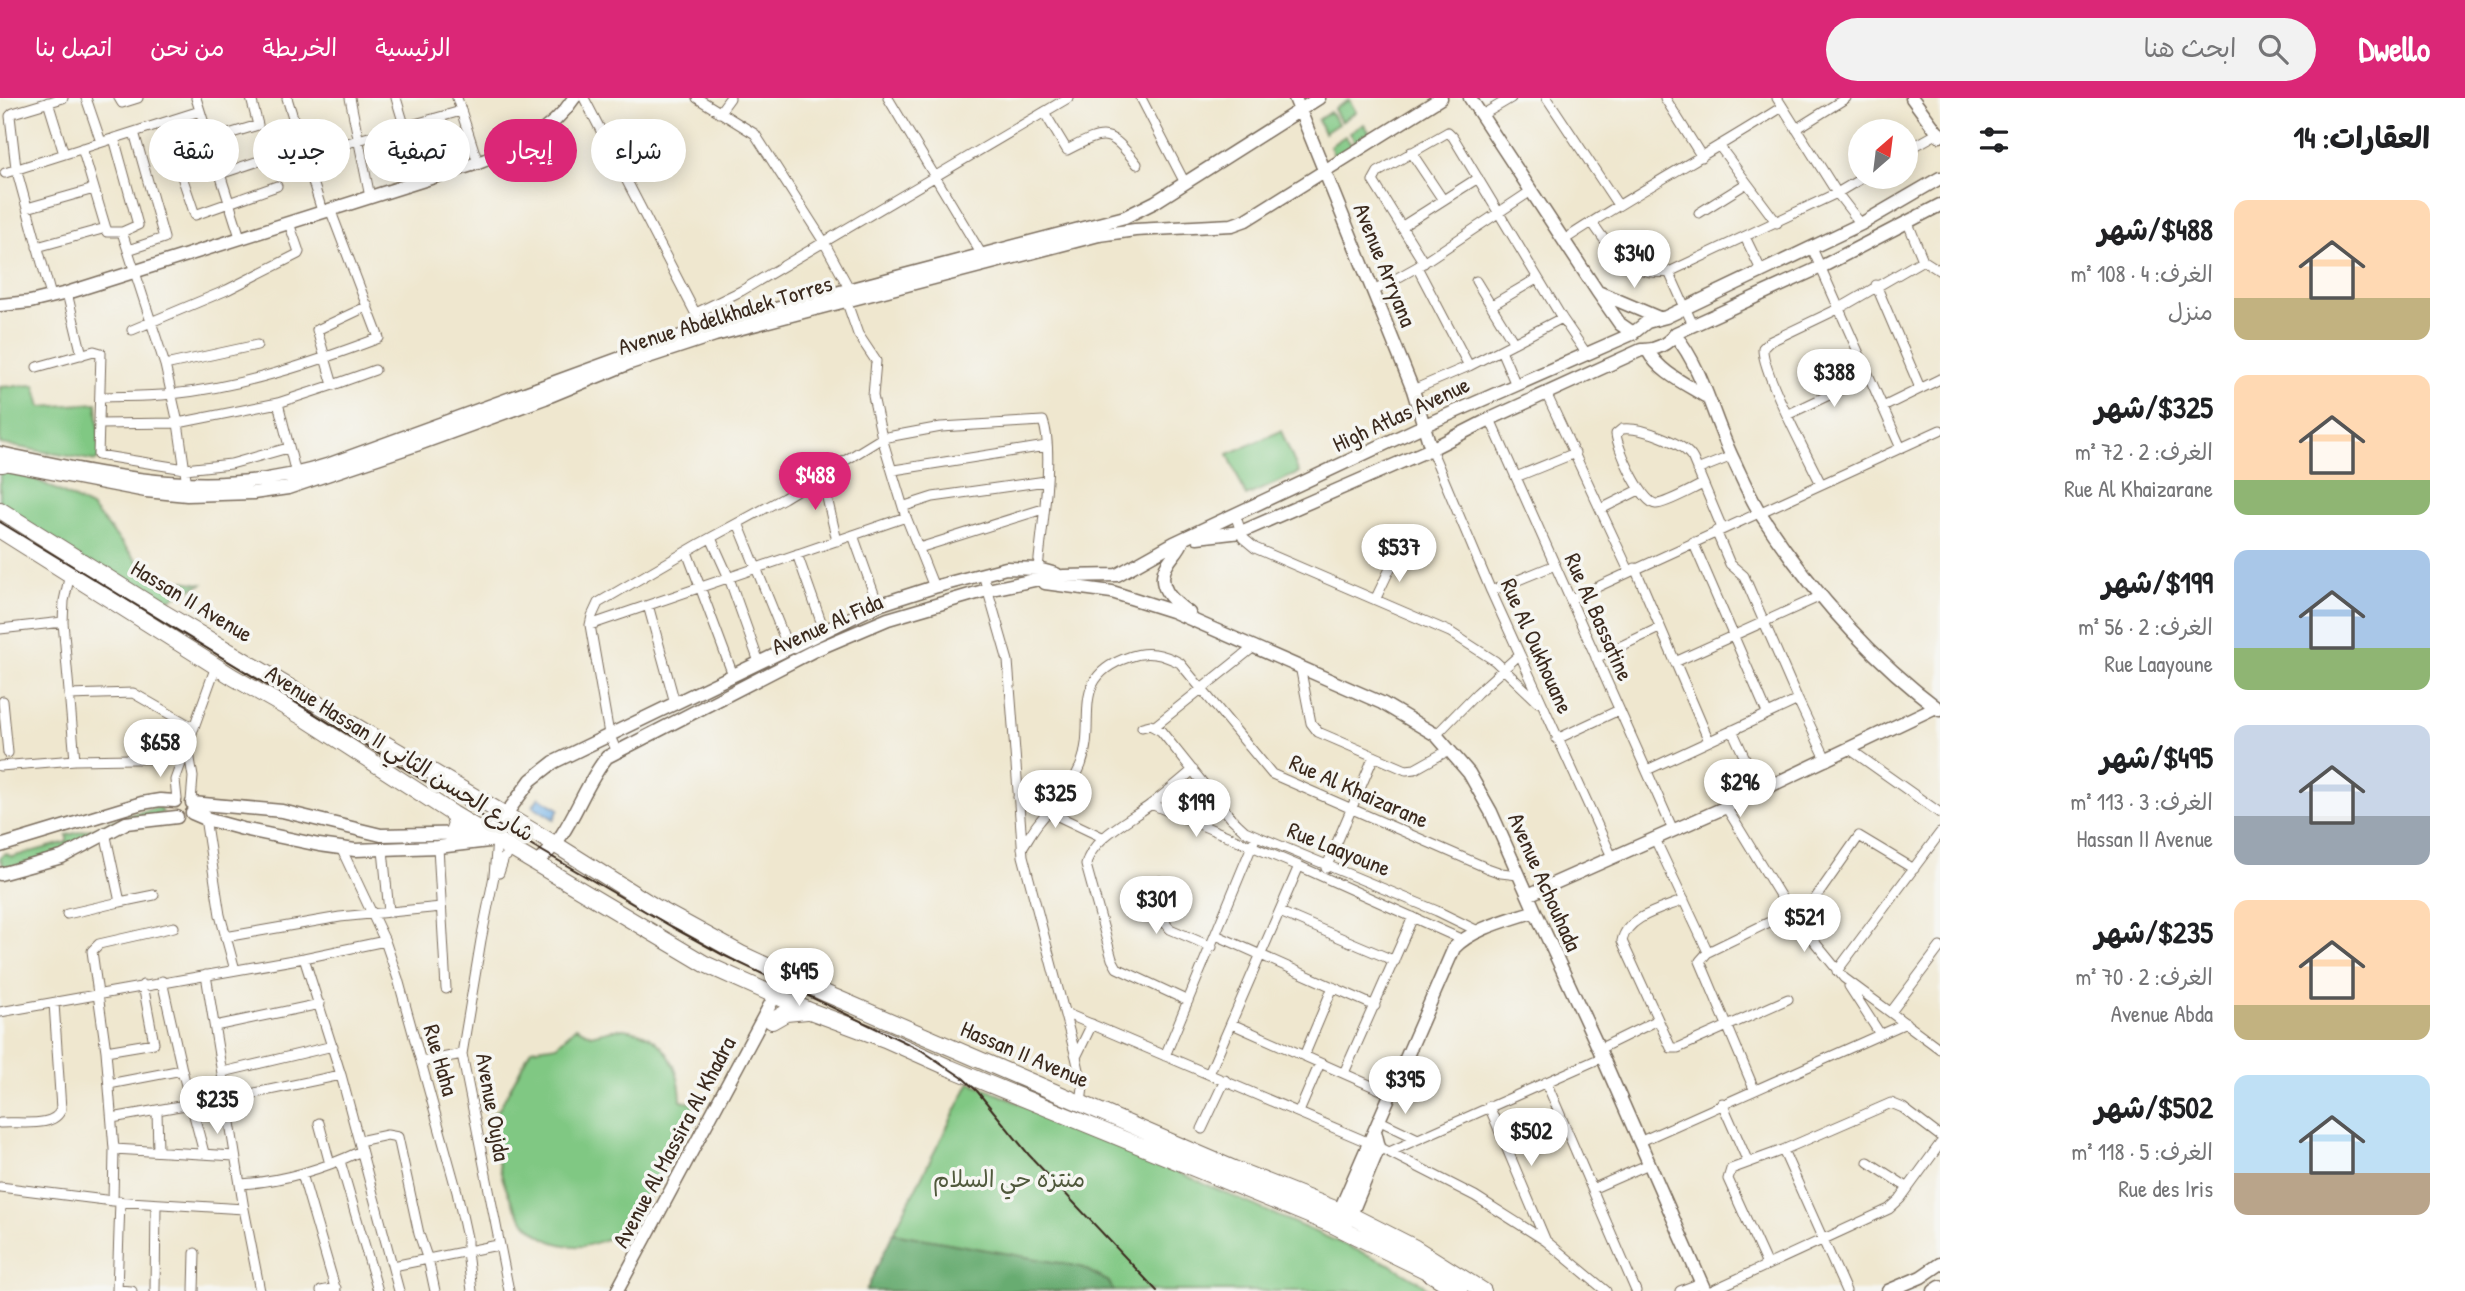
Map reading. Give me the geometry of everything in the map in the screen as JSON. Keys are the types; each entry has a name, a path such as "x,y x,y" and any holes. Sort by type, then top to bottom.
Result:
{"highway":[{"name":"Hassan II Avenue","path":"0,510 497,828"},
{"name":"Avenue Hassan II شارع الحسن الثاني","path":"0,530 216,666 303,717 453,814 556,845"},
{"path":"452,835 456,823 453,814"},
{"name":"Avenue Hassan II شارع الحسن الثاني","path":"497,828 514,850 705,964 780,998"},
{"name":"Hassan II Avenue","path":"556,845 655,907 741,954 1234,1169 1342,1220 1459,1291"},
{"name":"Hassan II Avenue","path":"780,998 885,1039 950,1069 1415,1248 1483,1291"},
{"path":"772,1021 794,1011 810,1011"},
{"path":"1425,1270 1437,1291"}],"street":[{"path":"51,296 16,168 10,116 64,98"},
{"path":"86,98 101,142"},
{"path":"119,98 122,103 138,98"},
{"path":"196,98 202,119"},
{"path":"239,130 258,125 251,98"},
{"path":"287,98 294,119"},
{"path":"350,98 370,197"},
{"path":"396,98 402,119"},
{"path":"457,98 478,163"},
{"path":"470,166 517,148 546,129 564,104 574,98"},
{"path":"584,98 703,328"},
{"path":"696,98 755,134 824,242 848,295 858,334 876,361 873,396 882,438 905,506 906,517 934,587"},
{"path":"719,113 730,98"},
{"path":"888,98 982,255"},
{"path":"696,313 732,297 1068,98"},
{"path":"1141,98 1185,183"},
{"name":"Avenue Abdelkhalek Torres","path":"1,461 146,491 187,495 241,494 288,488 391,454 676,347 982,255 1125,217 1185,183 1298,104 1319,98"},
{"name":"Avenue Abdelkhalek Torres","path":"1,461 187,485 258,482 296,474 703,328 1099,235 1135,230 1232,225 1246,220 1325,172 1441,98"},
{"path":"1470,98 1619,324 1633,333 1635,346 1644,350 1662,368 1706,396"},
{"path":"1482,115 1511,98"},
{"path":"1548,98 1618,205"},
{"path":"1665,98 1702,157"},
{"path":"1912,98 1939,134 1918,145"},
{"path":"1796,129 1839,100"},
{"path":"48,102 64,154"},
{"path":"1564,240 1618,205 1720,147 1779,102 1837,193 1861,224 1940,178"},
{"name":"Avenue Arryana","path":"1298,104 1413,390 1431,449"},
{"path":"5,173 200,111"},
{"path":"431,119 461,111"},
{"path":"1044,112 1068,150 1101,135 1121,144 1137,164"},
{"path":"0,118 11,123"},
{"path":"128,250 164,237 134,132"},
{"path":"1469,366 1421,265 1373,183 1378,172 1448,132 1586,353"},
{"path":"82,148 108,233 122,232 138,225 114,138"},
{"path":"350,143 364,139"},
{"path":"1720,147 1777,223"},
{"path":"1411,152 1443,200"},
{"path":"1401,227 1478,178"},
{"path":"183,182 196,215 277,186"},
{"path":"222,182 240,237"},
{"path":"101,397 172,394 228,384 324,358 380,337 315,182"},
{"path":"0,305 30,302 67,292 418,182"},
{"path":"1699,213 1747,183"},
{"path":"1592,222 1609,249 1628,265 1650,272 1669,272 1777,223 1848,186"},
{"path":"27,208 94,189"},
{"path":"1374,291 1421,265 1531,191"},
{"path":"1203,624 1172,600 1163,587 1164,571 1187,539 1241,532 1431,449 1546,393 1644,350 1662,345 1675,334 1821,267 1940,205"},
{"path":"132,330 227,290 299,253 289,223"},
{"path":"1908,223 1923,260 1940,271"},
{"name":"High Atlas Avenue","path":"1063,576 1117,575 1235,514 1425,425 1633,333 1642,325 1686,308 1861,224"},
{"path":"37,247 106,228"},
{"path":"122,232 172,394 187,485"},
{"path":"1745,237 1762,272"},
{"path":"1812,248 1900,446"},
{"path":"1821,485 1787,415 1763,348 1769,342 1840,308 1923,260"},
{"path":"1669,272 1693,325"},
{"path":"1492,306 1538,278"},
{"path":"1476,281 1514,343"},
{"path":"1876,285 1920,388"},
{"path":"67,292 82,355"},
{"path":"1528,895 1938,709 1863,643 1821,596 1760,512 1732,456 1694,363 1675,334 1673,321 1597,292"},
{"path":"333,386 317,330 368,306"},
{"path":"1413,390 1469,366 1562,318"},
{"path":"164,365 257,345"},
{"path":"1501,350 1516,385"},
{"path":"37,366 94,351 101,353 98,455 185,469 231,464 288,447"},
{"path":"99,424 178,423 278,403 375,370"},
{"path":"1787,415 1869,376"},
{"path":"1883,407 1940,379"},
{"path":"1546,393 1632,569 1709,741"},
{"path":"278,403 296,474"},
{"name":"Rue Al Bassatine","path":"1490,419 1673,830"},
{"path":"617,752 609,734 590,625 598,603 822,476 882,438 941,427 1043,421 1046,481 1032,573"},
{"path":"1703,484 1657,504 1647,500 1639,490 1615,436 1622,429 1642,430 1682,448 1691,455 1703,484 1730,564 1744,576 1827,761"},
{"path":"1571,598 1940,430"},
{"path":"894,470 1046,446"},
{"name":"Rue Al Oukhouane","path":"1431,449 1490,591 1612,858"},
{"path":"1516,477 1575,453"},
{"path":"1697,470 1732,456"},
{"path":"822,476 837,541"},
{"path":"905,506 933,497 1046,481"},
{"path":"1601,509 1639,490"},
{"path":"919,548 1043,509"},
{"path":"1235,514 1243,538 1255,548 1450,632 1504,668 1542,706"},
{"path":"590,625 906,517"},
{"path":"738,523 788,647"},
{"path":"853,535 877,605"},
{"path":"710,538 729,578 759,662"},
{"path":"1693,542 1767,713"},
{"path":"687,552 733,675"},
{"path":"797,554 824,630"},
{"path":"1376,598 1396,556"},
{"path":"1490,591 1555,565"},
{"name":"Avenue Al Fida","path":"497,828 531,780 554,762 877,605 934,587 1006,568 1142,600 1203,624"},
{"name":"Avenue Al Fida","path":"536,863 556,845 607,757 844,636 919,608 987,590 1032,573 1063,576"},
{"path":"70,574 63,622 75,760"},
{"path":"983,574 1007,661 1023,848 1083,1087 1081,1103"},
{"path":"1675,662 1821,596"},
{"path":"648,606 675,703"},
{"path":"0,629 63,622"},
{"name":"Avenue Achouhada","path":"1203,624 1381,703 1436,735 1469,773 1482,795 1601,1053 1648,1164 1706,1288"},
{"path":"1596,658 1659,628"},
{"path":"1142,727 1155,726 1255,646"},
{"name":"Rue Al Khaizarane","path":"1023,848 1040,821 1063,796 1082,764 1088,695 1094,679 1116,662 1136,654 1164,655 1180,663 1272,774 1493,870 1518,875"},
{"path":"1436,735 1519,655"},
{"path":"177,817 172,811 176,800 174,787 216,666"},
{"path":"1300,666 1313,728 1410,770 1450,750"},
{"path":"69,695 133,693 194,728"},
{"path":"689,696 697,713"},
{"path":"1647,770 1797,699"},
{"path":"3,701 8,753"},
{"path":"1557,739 1619,710"},
{"name":"Rue Laayoune","path":"1155,726 1174,745 1231,818 1245,831 1480,932"},
{"path":"1732,730 1760,790"},
{"path":"1851,750 1940,813"},
{"path":"0,766 187,755"},
{"path":"0,874 62,857 105,832 136,820 187,818 194,806 193,777 187,755"},
{"path":"1322,876 1374,756"},
{"path":"1188,1001 1122,973 1115,966 1086,869 1088,857 1104,838 1152,804 1193,770"},
{"path":"0,846 142,803 182,797 206,820 220,915 235,970"},
{"path":"1018,797 1104,838"},
{"path":"1152,804 1322,876 1463,940"},
{"path":"194,806 282,811 381,835 452,835 497,828"},
{"path":"1726,807 1790,912 1864,1006 1880,1034"},
{"path":"206,820 341,848 383,850 438,847 497,828"},
{"name":"Avenue Oujda","path":"497,828 492,888 462,1054 509,1291"},
{"path":"105,832 120,902"},
{"path":"1840,974 1940,833"},
{"path":"1165,1056 1256,836"},
{"path":"1798,923 1859,836 1914,869"},
{"path":"1655,839 1709,952"},
{"path":"438,847 446,989"},
{"name":"Rue Haha","path":"341,848 385,941 421,1062 467,1238 472,1291"},
{"path":"383,850 389,912"},
{"name":"Avenue Oujda","path":"492,888 504,858 514,850"},
{"path":"1209,1074 1299,866"},
{"path":"1160,881 1166,925 1212,947"},
{"path":"68,914 154,895"},
{"path":"1684,900 1634,922 1622,937 1622,944 1673,1049 1788,999"},
{"path":"225,937 341,917 442,907"},
{"path":"1342,1220 1379,1139 1390,1094 1454,948 1480,932 1535,911"},
{"path":"1280,912 1395,961"},
{"path":"1754,1089 1700,964 1702,957 1709,952 1790,912"},
{"path":"1344,1073 1413,916"},
{"path":"132,1291 117,1290 117,1201 112,1118 100,993 92,955 96,945 174,927"},
{"path":"1216,935 1375,1006"},
{"path":"0,1012 385,941"},
{"path":"1891,1012 1940,947"},
{"path":"304,958 333,1046 400,1291"},
{"path":"1840,974 1940,1049"},
{"path":"206,975 260,1291"},
{"name":"Avenue Al Massira Al Khadra","path":"617,1291 790,977"},
{"path":"162,981 204,1153"},
{"path":"106,1051 154,1043 144,985"},
{"path":"1304,1056 1334,987"},
{"name":"Avenue Al Massira Al Khadra","path":"625,1291 772,1021 780,998"},
{"path":"0,1123 52,1120 59,1115 61,1096 54,1003"},
{"path":"215,1026 320,1003"},
{"path":"1065,1013 1299,1112 1379,1139 1546,1241 1606,1291"},
{"path":"1379,1139 1418,1139 1546,1082 1658,1020"},
{"path":"1639,1142 1906,1023"},
{"path":"1076,1057 1092,1024"},
{"path":"1232,1024 1390,1094"},
{"path":"223,1072 333,1046"},
{"path":"421,1062 462,1054"},
{"path":"1299,1112 1320,1063"},
{"path":"109,1084 182,1070"},
{"path":"226,1099 341,1075"},
{"path":"1202,1129 1224,1080"},
{"path":"1546,1082 1636,1291"},
{"path":"1722,1103 1748,1162"},
{"path":"1768,1265 1728,1179 1731,1169 1783,1150 1891,1103 1903,1108 1940,1136"},
{"path":"112,1118 191,1104"},
{"path":"1489,1106 1546,1241"},
{"path":"156,1111 158,1151"},
{"path":"319,1123 330,1164"},
{"path":"241,1184 302,1174 340,1161 360,1146 387,1135 398,1137 436,1291"},
{"path":"1379,1139 1418,1139"},
{"path":"1680,1291 1706,1288 1768,1265 1889,1209 1900,1199 1940,1144"},
{"path":"114,1149 235,1156"},
{"path":"1783,1150 1846,1291"},
{"path":"340,1161 378,1291"},
{"path":"1868,1162 1907,1188"},
{"path":"1592,1189 1648,1164"},
{"path":"302,1174 336,1289 321,1291"},
{"path":"0,1187 117,1201 244,1209"},
{"path":"155,1291 156,1204"},
{"path":"393,1266 498,1245"},
{"path":"194,1291 195,1253"},
{"path":"1888,1291 1921,1277 1940,1264"},
{"path":"1934,1291 1940,1287"}],"green space":[{"path":"1349,100 1356,112 1341,122 1334,109"},
{"path":"1330,112 1338,124 1324,133 1318,120"},
{"path":"1364,124 1370,133 1363,136 1362,143 1358,146 1350,133"},
{"path":"1345,136 1353,147 1335,159 1330,146"},
{"path":"35,385 41,407 97,403 100,456 96,461 0,444 0,387"},
{"path":"1281,431 1299,473 1246,496 1228,454"},
{"path":"0,469 37,480 91,507 150,576 202,584 157,605 0,508"},
{"path":"160,807 163,813 98,834 95,828 125,816"},
{"path":"92,829 97,835 73,850 5,869 0,858 5,853 12,857 67,842 67,835"},
{"path":"576,1027 591,1035 618,1029 633,1031 657,1042 672,1062 677,1074 681,1101 693,1103 693,1112 640,1211 644,1219 622,1239 615,1236 583,1246 564,1245 548,1240 524,1220 514,1206 501,1175 496,1155 496,1133 490,1115 499,1109 531,1049 557,1045"},
{"name":"منتزه حي السلام","path":"970,1082 1391,1265 1423,1284 1429,1291 1113,1291 1109,1282 1081,1267 893,1233"},
{"path":"893,1233 1081,1267 1109,1282 1113,1291 866,1291"}],"water":[{"path":"539,797 559,809 554,819 533,806"}],"tram line":[{"path":"0,522 477,813 672,927 723,955 921,1050 963,1078 977,1091 1029,1155 1157,1291"}]}
